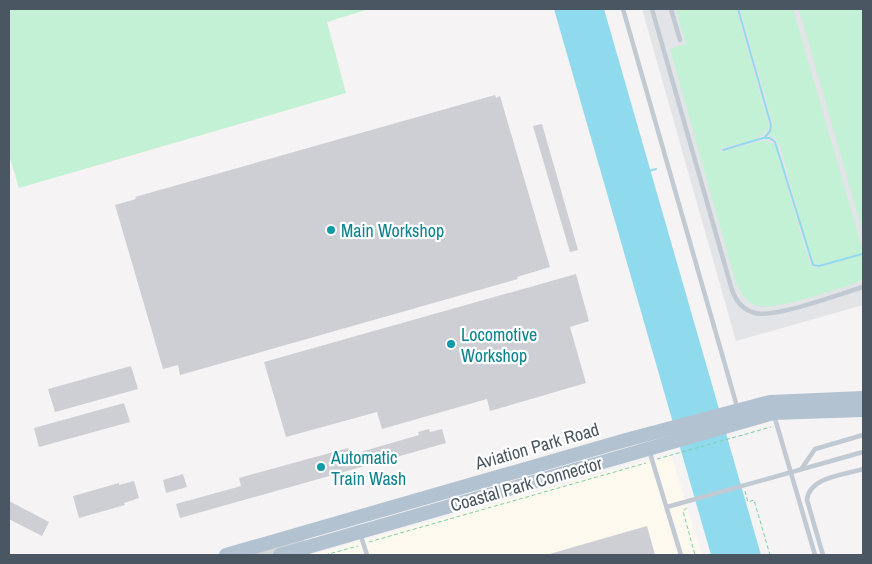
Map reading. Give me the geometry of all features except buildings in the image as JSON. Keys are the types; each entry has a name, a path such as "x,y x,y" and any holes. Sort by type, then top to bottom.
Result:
{"main road":[{"name":"Aviation Park Road","path":"732,423 770,402 863,398"},
{"name":"Aviation Park Road","path":"280,555 362,538 651,455 673,442 732,423 773,413 863,410"},
{"name":"Aviation Park Road","path":"226,555 626,440 673,442"}],"lane":[{"path":"623,9 732,423"},
{"path":"652,9 732,290 740,304 753,313 771,313 863,287"},
{"path":"671,9 680,40"},
{"path":"773,413 816,555"},
{"path":"802,469 815,449 863,435"},
{"path":"667,507 863,452"},
{"path":"651,455 681,555"},
{"path":"822,555 807,500 808,491 814,484 863,469"},
{"path":"362,538 367,555"}],"path":[{"name":"Coastal Park Connector","path":"325,555 362,538 651,455 673,442 732,423"},
{"path":"742,490 745,490 748,502 754,500 770,555"},
{"path":"688,507 682,511 695,555"}],"shaded area":[{"path":"642,9 863,9 863,305 736,341"},
{"path":"671,454 702,555 310,555"}],"green space":[{"path":"9,9 369,9 327,22 346,93 19,188 9,155"},
{"path":"676,9 736,9 769,126 762,135 721,148 721,152 765,140 775,145 809,262 813,267 818,268 862,255 862,253 819,265 812,263 780,146 776,139 769,135 773,124 740,9 793,9 863,251 863,279 819,295 774,306 753,304 742,294 735,280 670,49 686,44"},
{"path":"799,9 863,9 863,233"}],"water":[{"path":"554,9 604,9 761,555 711,555"}],"waterway":[{"path":"738,9 771,125 770,131 765,137"},
{"path":"723,150 763,138 770,138 775,142 813,265 819,266 862,254"},
{"path":"649,171 656,169"}],"taxiway":[{"path":"265,555 297,546"}],"place":[{"name":"Main Workshop","path":"331,230"},
{"name":"Locomotive Workshop","path":"451,344"},
{"name":"Automatic Train Wash","path":"321,467"}]}
